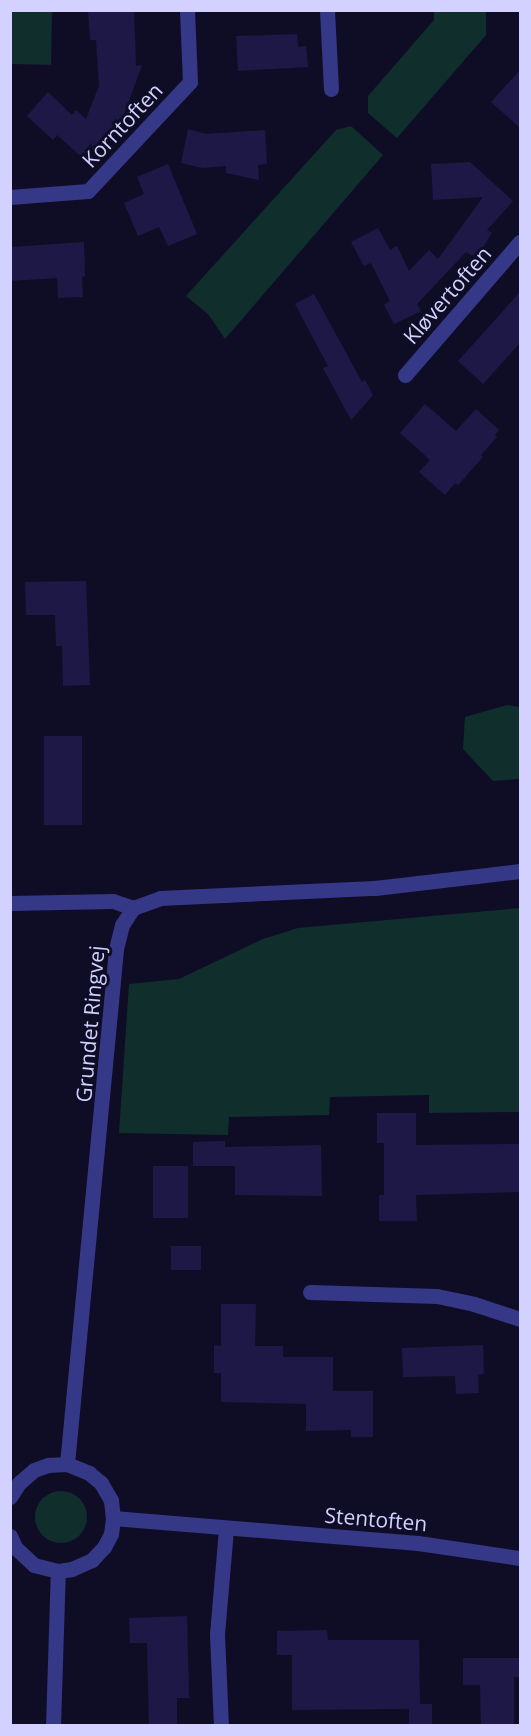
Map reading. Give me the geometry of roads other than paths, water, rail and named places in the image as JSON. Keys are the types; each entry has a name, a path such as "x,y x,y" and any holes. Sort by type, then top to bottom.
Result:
{"street":[{"name":"Korntoften","path":"10,197 88,191 190,82 187,10"},
{"path":"327,10 331,89"},
{"name":"Kløvertoften","path":"405,375 520,242"},
{"path":"10,903 113,901 133,908 160,898 375,888 520,871"},
{"name":"Grundet Ringvej","path":"67,1464 94,1204 113,979 122,925 133,908"},
{"path":"310,1293 437,1296 474,1304 520,1319"},
{"path":"10,1497 19,1483 34,1470 48,1465 67,1464 89,1473 101,1483 111,1500 113,1518 111,1534 104,1547 92,1560 72,1569 58,1571 34,1564 15,1547 10,1536"},
{"name":"Stentoften","path":"113,1518 418,1543 520,1558"},
{"path":"221,1725 217,1634 226,1528"},
{"path":"53,1725 58,1571"}]}
